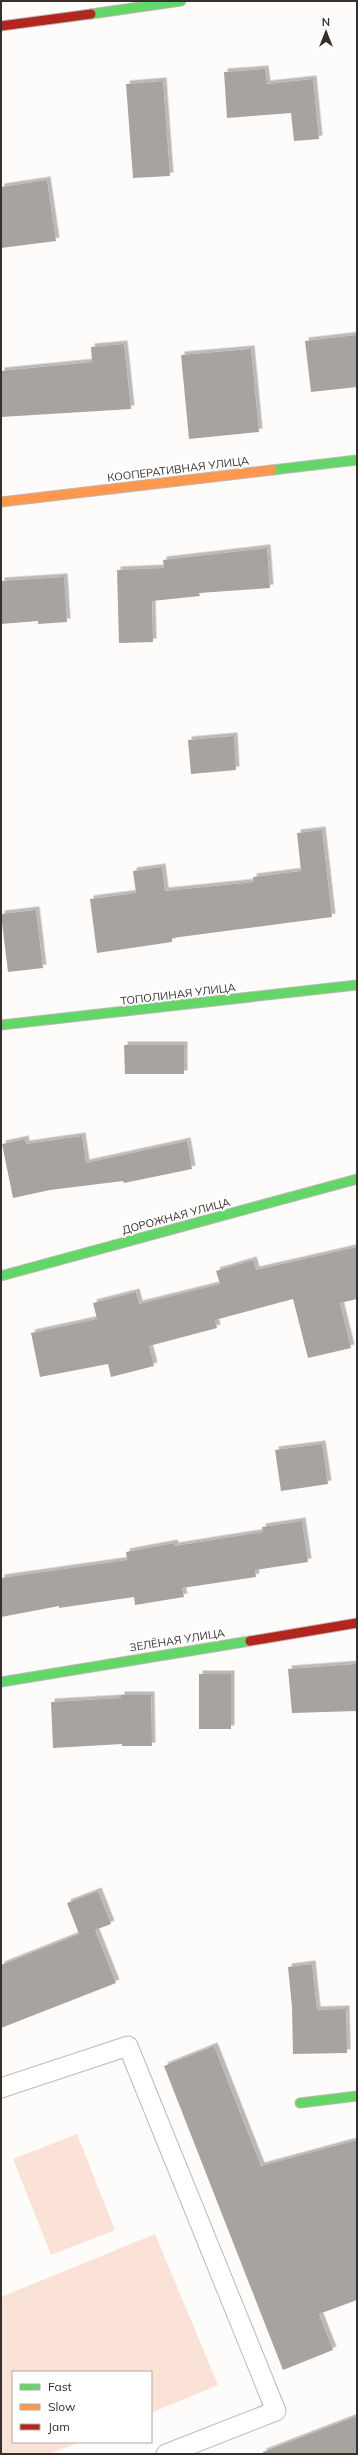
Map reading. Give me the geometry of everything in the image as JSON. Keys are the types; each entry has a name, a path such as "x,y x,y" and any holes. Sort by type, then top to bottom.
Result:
{"street":[{"path":"1,26 181,1"},
{"name":"КООПЕРАТИВНАЯ УЛИЦА","path":"1,502 357,460"},
{"name":"ТОПОЛИНАЯ УЛИЦА","path":"1,1025 357,985"},
{"name":"ДОРОЖНАЯ УЛИЦА","path":"1,1276 357,1179"},
{"name":"ЗЕЛЁНАЯ УЛИЦА","path":"1,1682 357,1623"},
{"path":"300,2103 357,2096"}],"lane":[{"path":"1,2088 128,2046 276,2411 166,2454"}],"shaded area":[{"path":"77,2134 115,2230 51,2255 13,2159"},
{"path":"155,2234 218,2385 152,2413 152,2371 12,2371 12,2443 77,2443 50,2454 1,2454 1,2297"}],"building":[{"path":"265,69 267,84 313,79 319,139 294,141 291,113 227,118 224,72"},
{"path":"163,81 170,176 133,178 126,84"},
{"path":"47,180 56,241 1,248 1,187"},
{"path":"357,335 357,387 311,392 305,341"},
{"path":"124,344 131,409 1,417 1,371 92,362 91,347"},
{"path":"251,349 259,432 189,439 181,355"},
{"path":"267,548 270,588 199,593 200,596 152,601 153,642 119,643 117,570 164,568 163,560"},
{"path":"64,577 67,622 38,624 38,621 1,624 1,581"},
{"path":"234,736 236,770 191,774 188,740"},
{"path":"322,830 332,917 172,938 172,942 97,953 90,899 136,893 133,871 162,867 165,891 254,882 253,877 301,871 297,833"},
{"path":"36,910 43,968 8,972 1,914"},
{"path":"124,1045 184,1045 184,1074 125,1074"},
{"path":"82,1136 86,1163 187,1141 192,1169 124,1183 123,1181 50,1190 13,1198 2,1144 25,1139 26,1144"},
{"path":"357,1247 357,1299 340,1303 351,1348 308,1358 293,1299 215,1320 217,1328 149,1346 154,1366 111,1377 108,1364 40,1377 31,1333 97,1319 93,1303 136,1292 139,1304 220,1284 216,1271 253,1260 256,1270"},
{"path":"322,1444 328,1484 281,1491 275,1450"},
{"path":"302,1521 308,1562 255,1570 256,1577 182,1588 184,1597 135,1605 134,1597 59,1608 59,1606 1,1617 1,1578 127,1560 126,1552 174,1543 175,1546 263,1532 262,1527"},
{"path":"357,1664 357,1711 292,1713 288,1669"},
{"path":"199,1674 231,1674 231,1729 199,1729"},
{"path":"121,1695 151,1695 152,1746 122,1746 122,1744 53,1748 51,1702 121,1698"},
{"path":"98,1891 111,1924 95,1930 116,1983 1,2028 1,1965 79,1934 67,1903"},
{"path":"312,1964 317,2010 346,2009 347,2053 293,2054 292,2007 288,1967"},
{"path":"214,2046 261,2166 357,2140 357,2300 319,2314 333,2350 283,2370 164,2066"},
{"path":"357,2416 357,2454 263,2454 263,2452"}],"traffic: fast":[{"path":"91,14 181,1"},
{"path":"272,470 357,460"},
{"path":"1,1025 357,985"},
{"path":"1,1276 357,1179"},
{"path":"1,1682 250,1641"},
{"path":"300,2103 357,2096"}],"traffic: slow":[{"path":"1,502 272,470"}],"traffic: jam":[{"path":"1,26 91,14"},
{"path":"250,1641 357,1623"}]}
